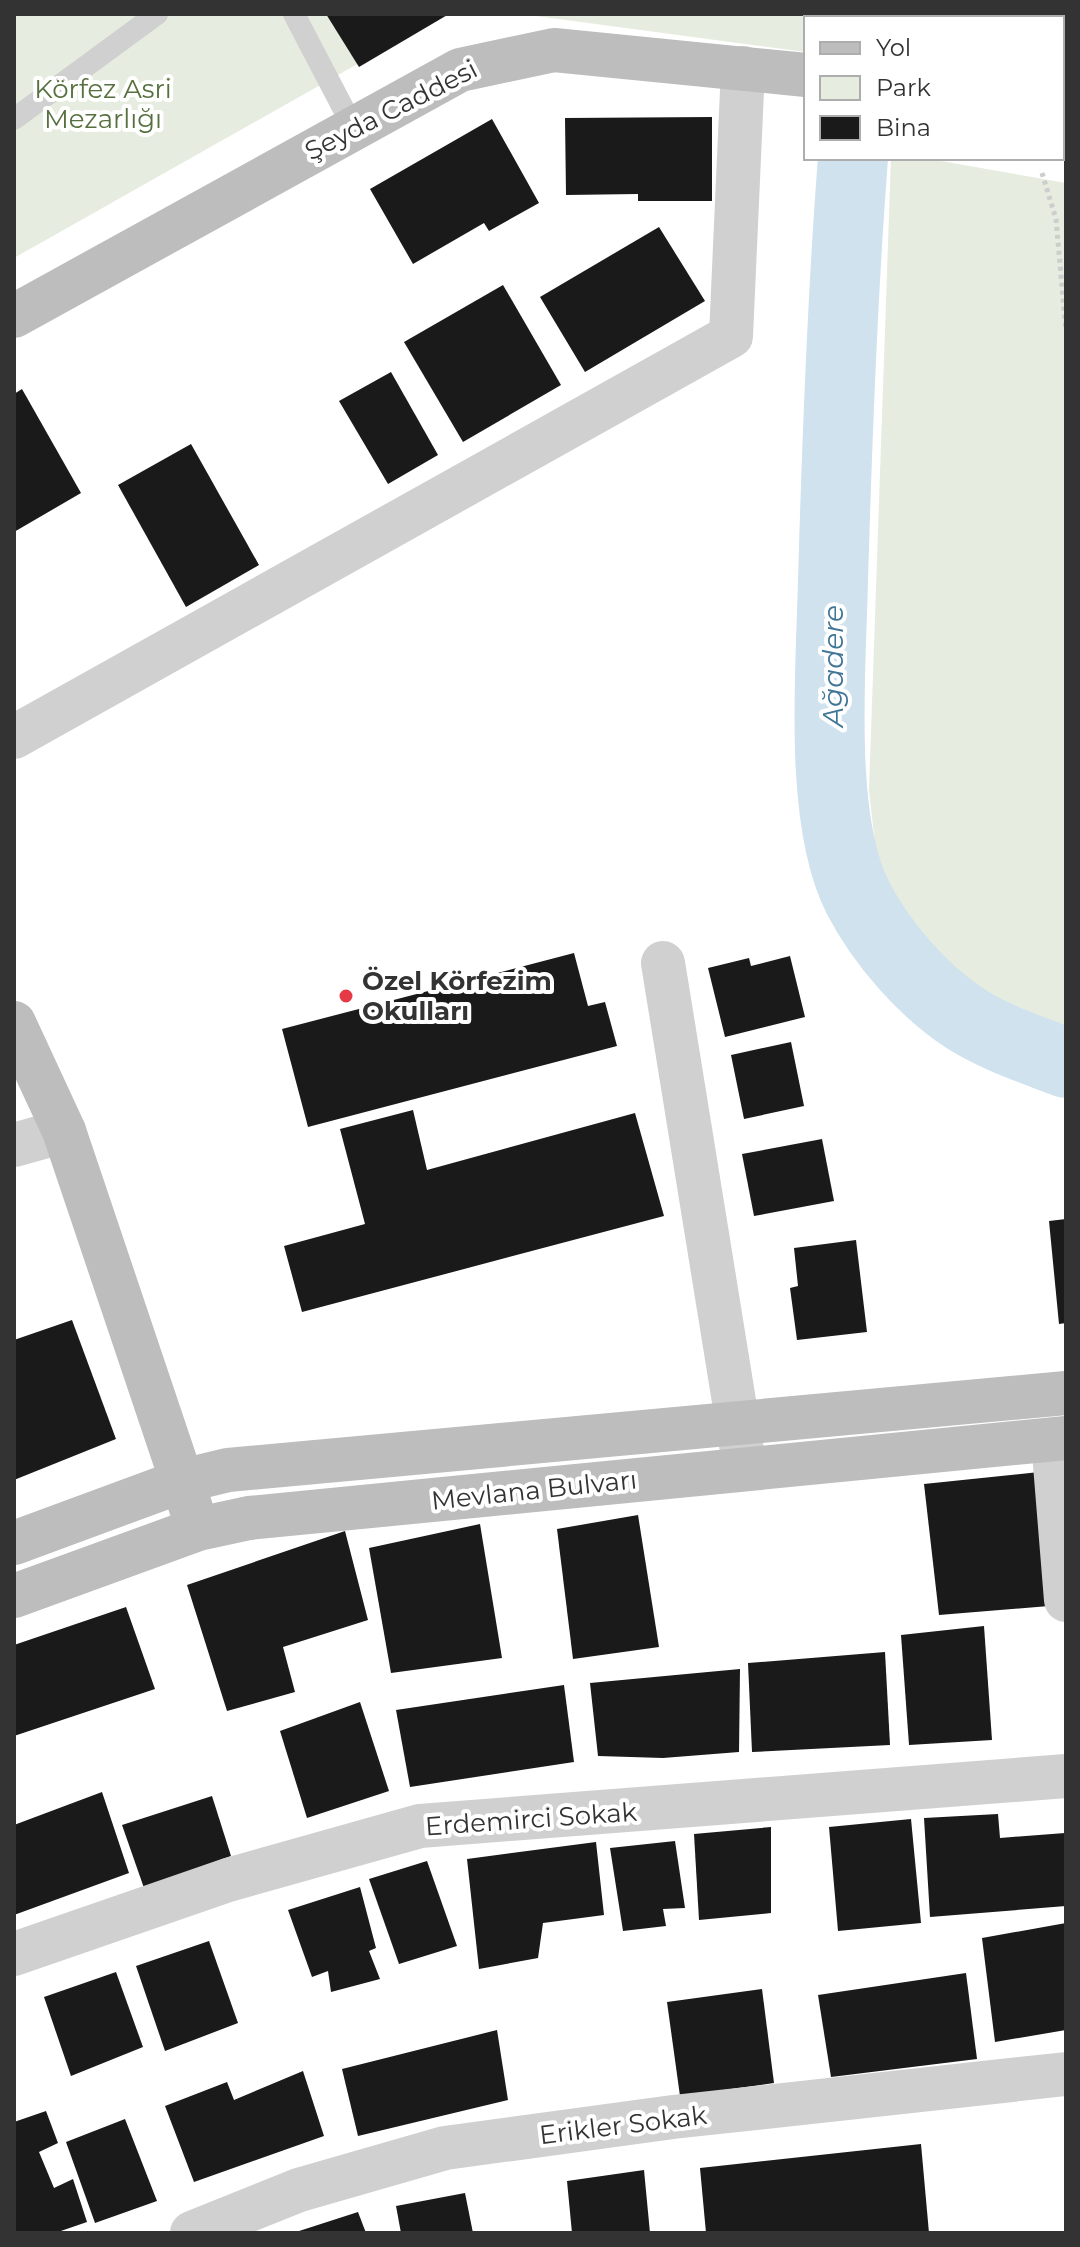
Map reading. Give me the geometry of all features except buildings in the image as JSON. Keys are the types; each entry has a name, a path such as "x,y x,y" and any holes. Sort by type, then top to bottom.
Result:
{"street":[{"name":"Şeyda Caddesi","path":"14,316 460,70 525,54 587,52 804,75"},
{"path":"14,737 731,336 743,68"},
{"path":"663,963 745,1469"},
{"path":"14,1023 64,1131 198,1529"},
{"path":"14,1145 64,1131"},
{"name":"Mevlana Bulvarı","path":"14,1543 182,1481 228,1470 1066,1393"},
{"path":"1060,1439 1066,1600"},
{"name":"Mevlana Bulvarı","path":"14,1596 198,1529 249,1518 1060,1439"},
{"name":"Erdemirci Sokak","path":"14,1954 228,1880 420,1826 1066,1776"},
{"name":"Erikler Sokak","path":"192,2233 299,2190 445,2148 673,2117 1066,2074"}],"lane":[{"path":"14,119 157,14"},
{"path":"294,14 353,127"}],"path":[{"path":"1056,160 1056,219 1066,331"}],"green space":[{"name":"Körfez Asri Mezarlığı","path":"14,14 446,14 14,258"},
{"path":"521,14 969,14 804,16 804,52"},
{"path":"891,160 935,160 1066,183 1066,1029 1012,1011 926,948 879,880 869,790"}],"waterway":[{"name":"Ağadere","path":"853,160 840,370 829,700 832,787 845,866 858,898 879,932 934,995 978,1026 1066,1063"}],"place":[{"name":"Özel Körfezim Okulları","path":"346,996"}]}
